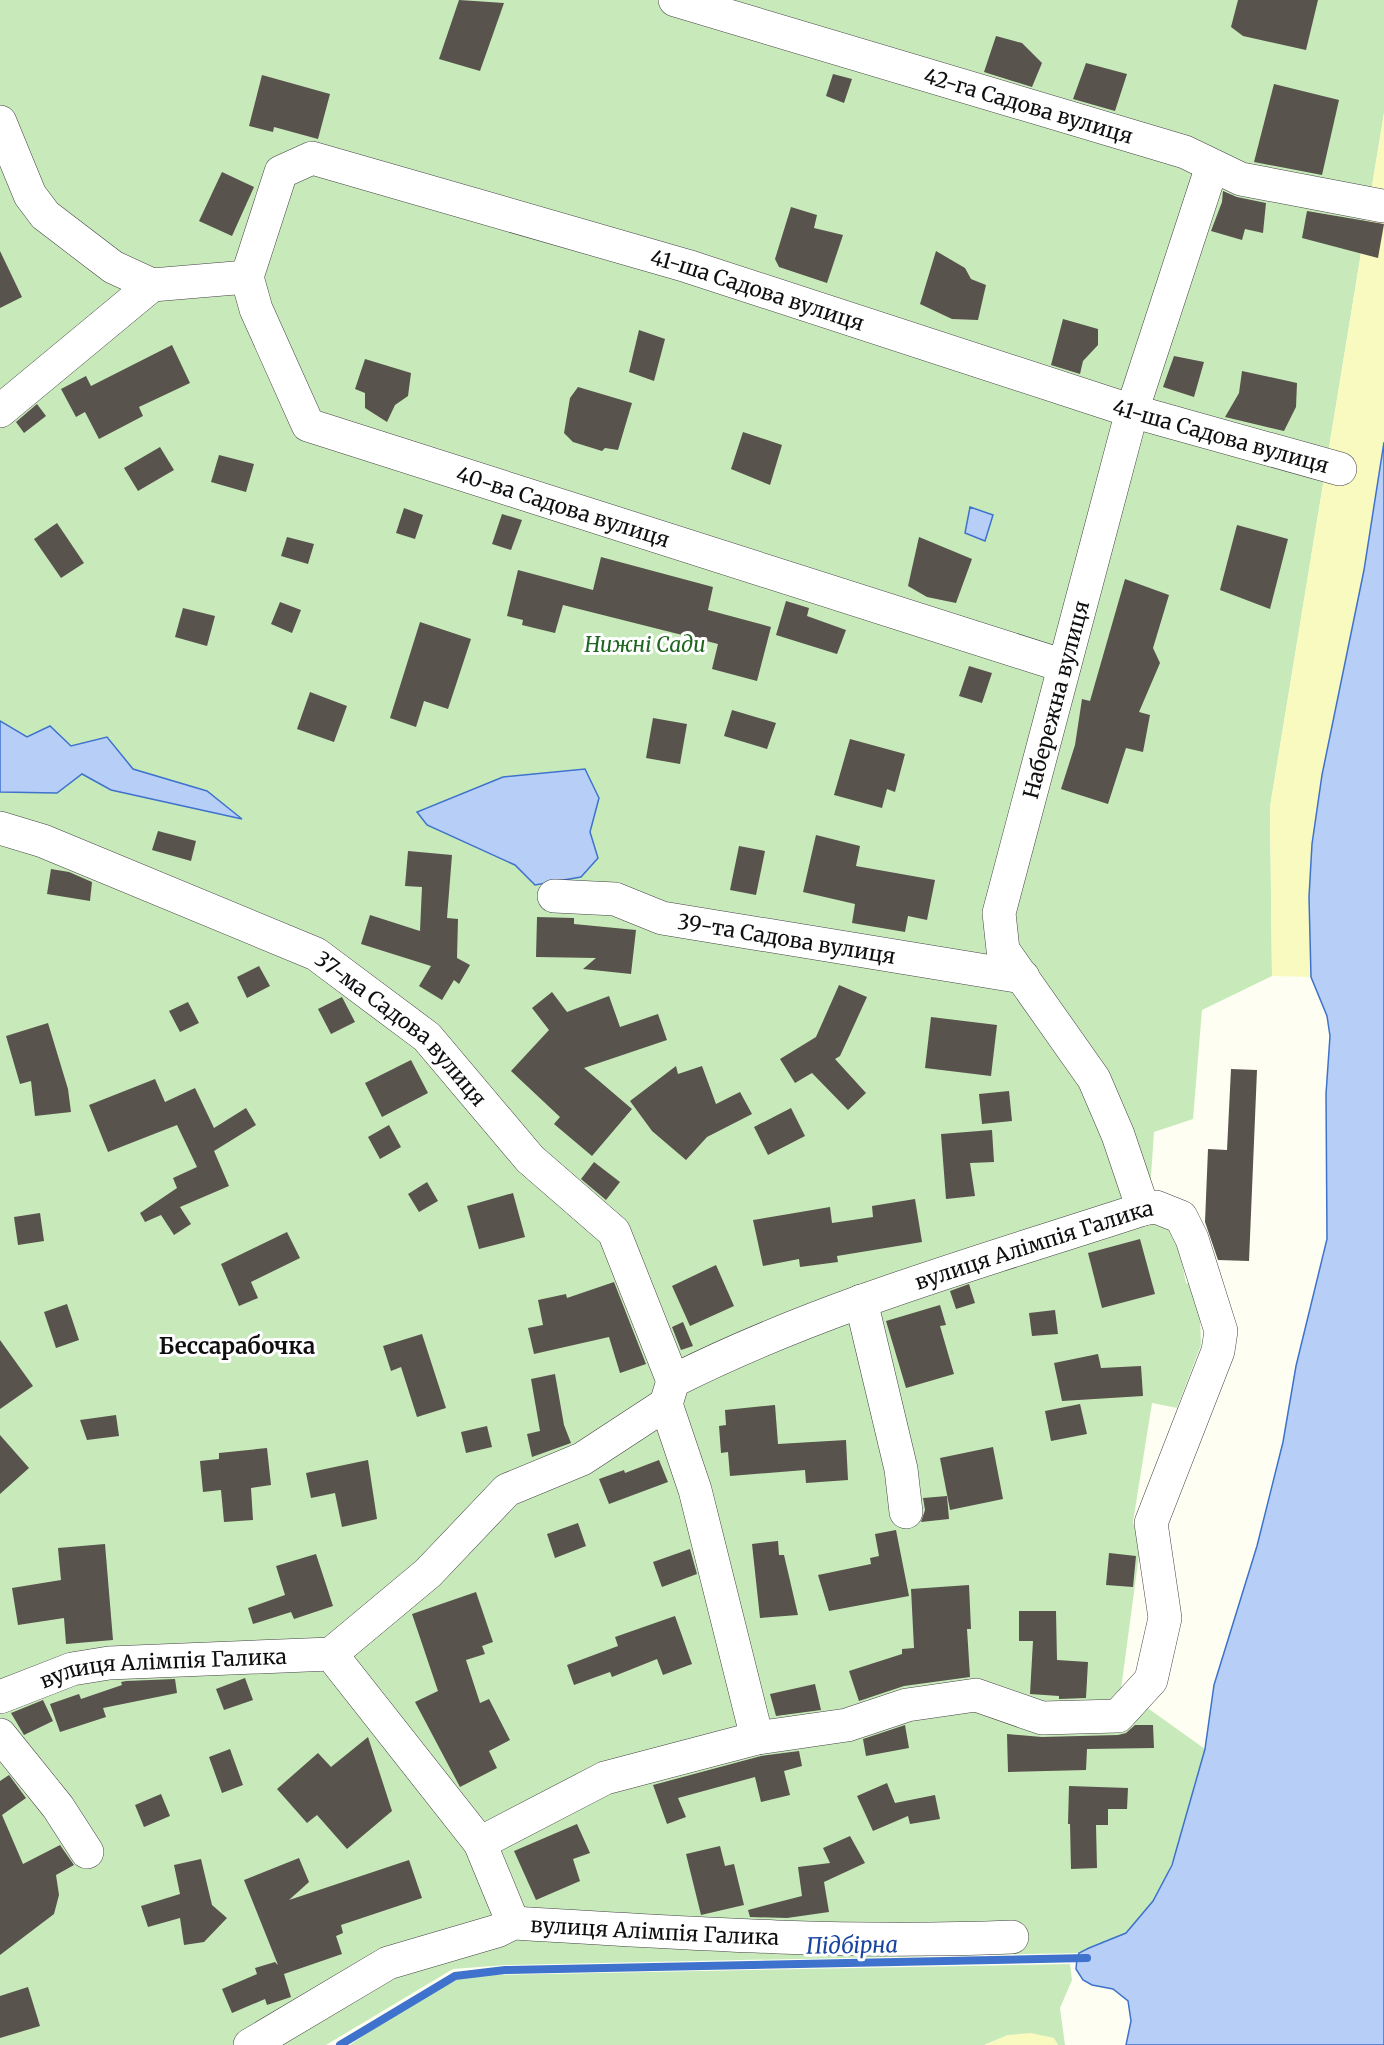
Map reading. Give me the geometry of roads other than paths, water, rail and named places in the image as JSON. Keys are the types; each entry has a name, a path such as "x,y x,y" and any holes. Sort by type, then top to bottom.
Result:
{"street":[{"name":"42-га Садова вулиця","path":"675,0 1185,152 1241,179 1383,206"},
{"path":"0,122 30,195 45,215 113,267 152,285 247,277"},
{"name":"41-ша Садова вулиця","path":"247,277 281,172 312,158 687,266 1132,411 1340,469"},
{"name":"Набережна вулиця","path":"1143,1209 1118,1135 1094,1078 1003,950 999,913 1132,411 1212,166"},
{"name":"40-ва Садова вулиця","path":"247,277 256,309 308,425 1064,666"},
{"path":"0,411 152,285"},
{"name":"37-ма Садова вулиця","path":"0,828 43,841 316,954 427,1037 530,1159 614,1232 669,1392"},
{"name":"39-та Садова вулиця","path":"554,896 615,899 662,918 1023,977"},
{"name":"вулиця Алімпія Галика","path":"0,1697 72,1670 109,1663 331,1654 428,1573 507,1490 582,1459 669,1392 741,1347 861,1301 1143,1209 1156,1207 1181,1216 1192,1239 1221,1331 1218,1350 1151,1523 1165,1618 1151,1680 1118,1716 1042,1718 976,1695 907,1705 847,1725 757,1738 605,1778 480,1843"},
{"path":"861,1301 901,1470 906,1512"},
{"path":"669,1392 757,1738"},
{"name":"вулиця Алімпія Галика","path":"331,1654 480,1843 513,1923"},
{"path":"0,1735 58,1808 87,1852"},
{"name":"вулиця Алімпія Галика","path":"250,2045 388,1963 513,1923 769,1937 909,1941 1012,1937"}],"water":[{"path":"1384,442 1384,2045 1126,2045 1131,2021 1128,2001 1113,1989 1092,1985 1083,1980 1076,1969 1077,1958 1079,1953 1126,1933 1153,1901 1172,1865 1205,1749 1214,1685 1257,1546 1283,1442 1296,1366 1327,1239 1326,1094 1330,1036 1327,1016 1311,977 1309,897 1312,844 1322,775 1364,570"},
{"path":"970,507 993,515 985,541 965,533"},
{"path":"0,721 27,737 50,726 71,746 107,737 133,769 207,791 242,819 111,790 82,774 57,793 0,792"},
{"path":"585,769 599,798 590,832 598,858 581,877 535,885 515,865 427,825 417,812 503,777"}],"waterway":[{"name":"Підбірна","path":"340,2045 455,1976 505,1970 1087,1958"}],"district":[{"name":"Бессарабочка","path":"237,1346"}],"park label":[{"name":"Нижні Сади","path":"645,644"}]}
